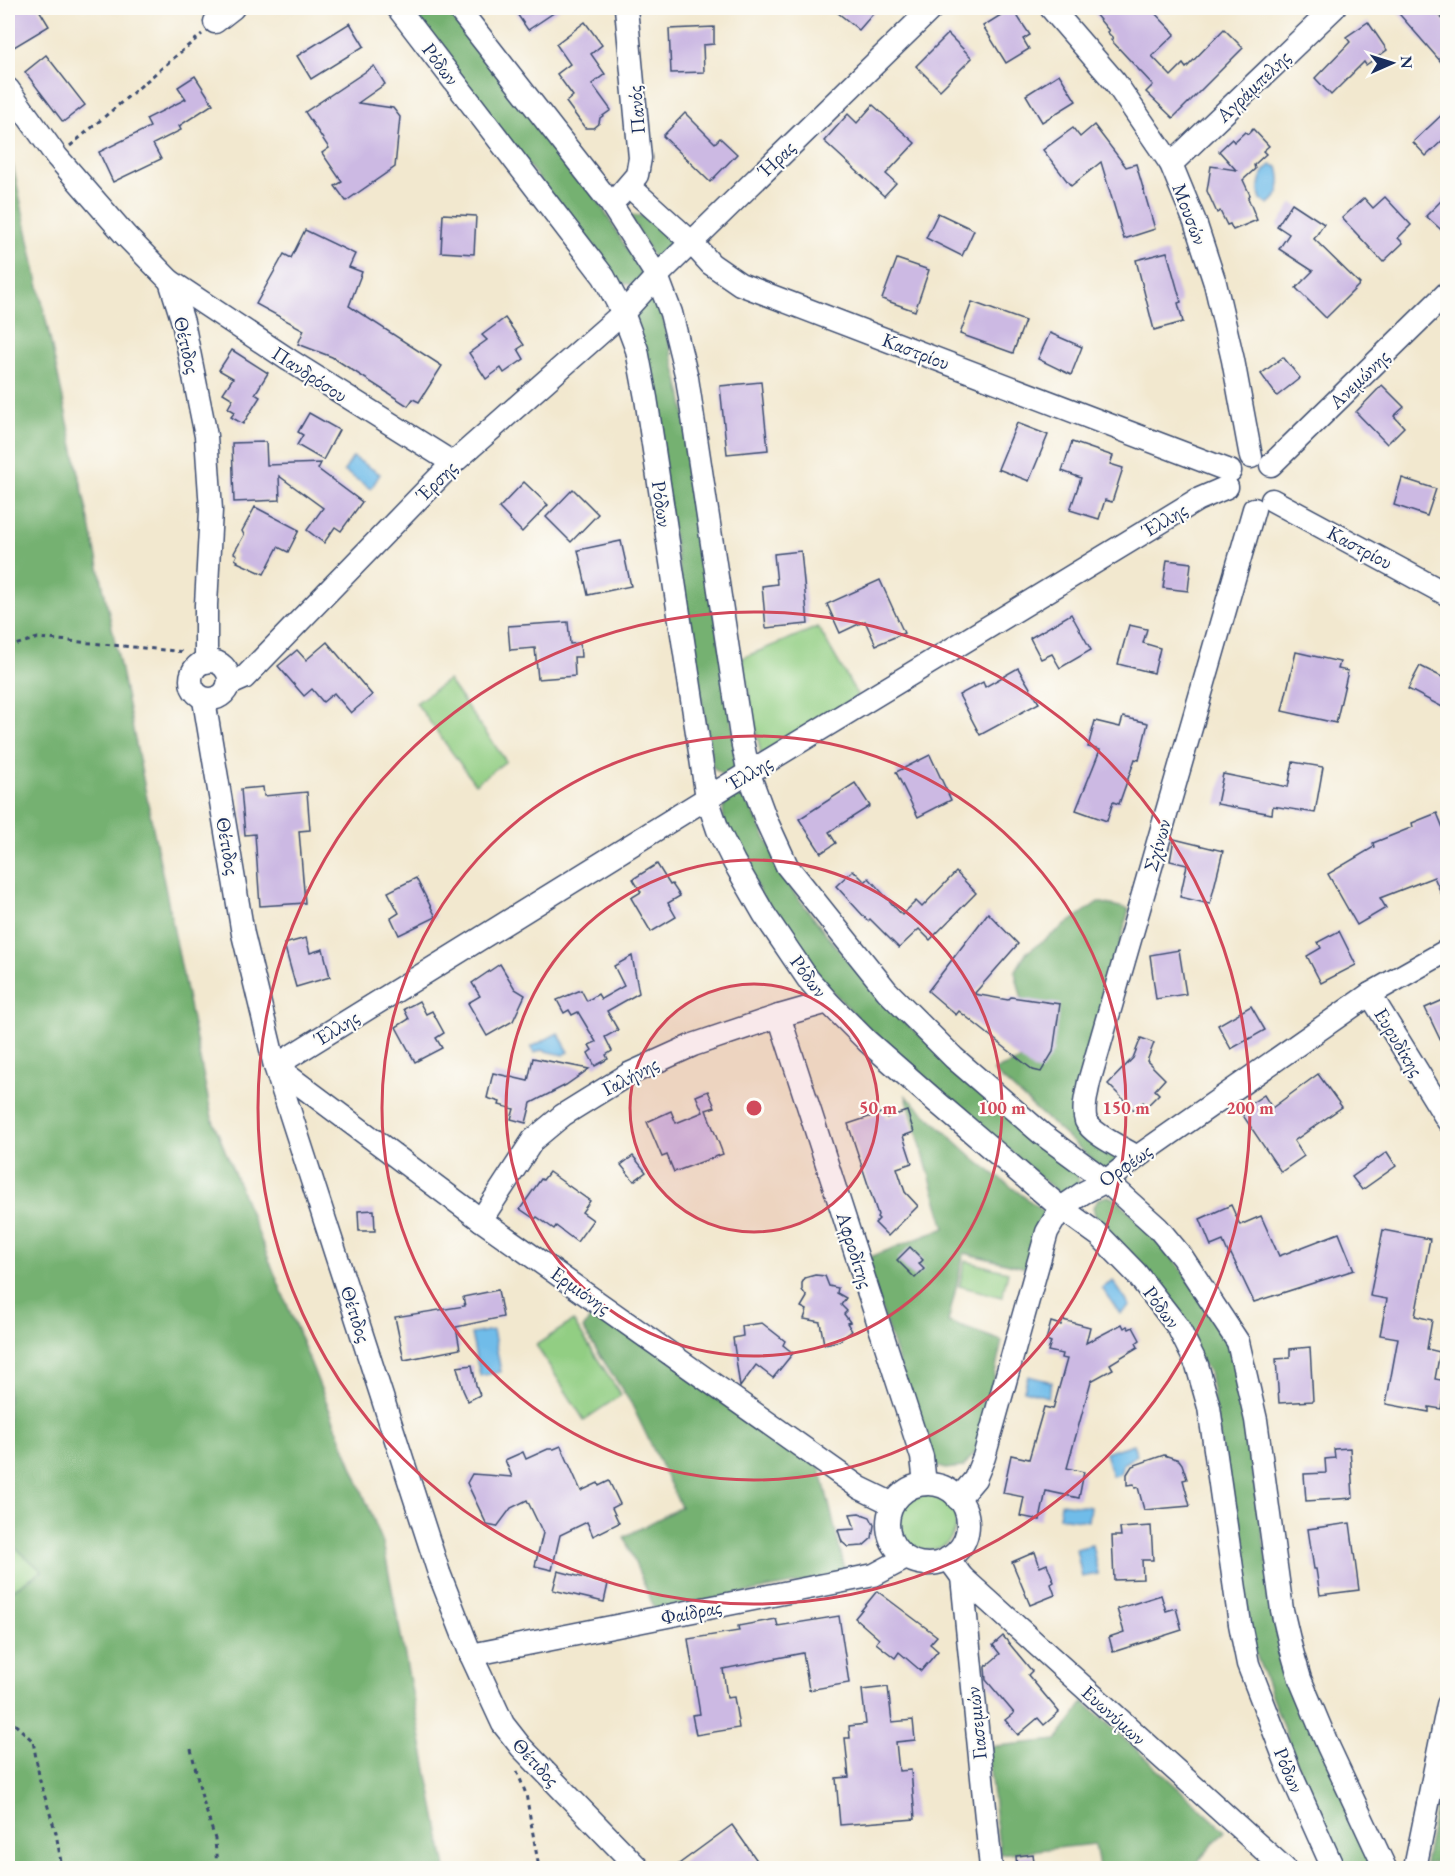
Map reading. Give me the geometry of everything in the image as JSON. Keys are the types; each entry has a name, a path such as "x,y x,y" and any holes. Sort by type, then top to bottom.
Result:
{"street":[{"path":"215,22 232,8"},
{"name":"Ρόδων","path":"398,8 604,277 623,313 637,350 646,398 707,798 718,830 764,914 808,979 828,1002 891,1062 1061,1208 1100,1236 1136,1273 1178,1327 1197,1365 1209,1407 1240,1624 1248,1664 1290,1772 1334,1869"},
{"path":"458,8 611,204 657,276 671,313 687,378 741,736 749,774 766,820 787,866 887,991 954,1058 1024,1119 1106,1181 1158,1228 1182,1257 1238,1342 1257,1420 1282,1610 1291,1648 1300,1679 1328,1746 1385,1869"},
{"name":"Πανός","path":"611,204 637,175 640,158 626,8"},
{"name":"Ήρας","path":"623,313 691,242 932,8"},
{"name":"Μουσών","path":"1051,8 1115,82 1171,164 1195,222 1215,283 1233,360 1261,461"},
{"name":"Αγράμπελης","path":"1171,164 1335,8"},
{"name":"Θέτιδος","path":"8,89 57,157 126,236 170,281 183,322 206,436 211,510 206,605 216,667"},
{"name":"Καστρίου","path":"629,186 691,242 711,264 740,284 1229,479"},
{"name":"Πανδρόσου","path":"170,281 289,360 453,463"},
{"name":"Ανεμώνης","path":"1261,461 1448,292"},
{"name":"Έρσης","path":"216,667 244,678 453,463 623,313"},
{"path":"1240,461 1261,461 1277,476 1278,488 1263,504 1242,506 1233,499 1229,479 1240,461"},
{"name":"Έλλης","path":"275,1066 707,798 1229,479"},
{"name":"Καστρίου","path":"1263,504 1448,595"},
{"name":"Σχίνων","path":"1137,1157 1095,1131 1086,1121 1085,1109 1089,1082 1263,504"},
{"path":"216,667 226,691 217,698 204,700 195,692 191,681 194,670 216,667"},
{"name":"Θέτιδος","path":"204,700 243,934 275,1066 439,1574 471,1655 502,1724 620,1859 638,1869"},
{"name":"Ορφέως","path":"958,1499 975,1479 984,1457 1047,1232 1061,1208 1106,1181 1370,994 1448,950"},
{"name":"Ευρυδίκης","path":"1370,994 1448,1121"},
{"name":"Γαλήνης","path":"481,1220 533,1140 563,1115 629,1074 693,1045 828,1002"},
{"name":"Αφροδίτης","path":"779,1016 922,1457 924,1484"},
{"name":"Ερμιόνης","path":"275,1066 481,1220 861,1488 893,1504"},
{"path":"924,1484 943,1488 958,1499 967,1520 967,1531 957,1551 942,1562 930,1564 917,1563 897,1550 888,1527 889,1515 893,1504 907,1491 924,1484"},
{"name":"Φαίδρας","path":"471,1655 874,1575 906,1557"},
{"name":"Ευωνύμων","path":"948,1558 962,1577 1284,1869"},
{"name":"Γιασεμιών","path":"962,1577 991,1869"},
{"path":"1415,1869 1448,1706"}],"path":[{"path":"57,157 215,22"},
{"path":"8,646 38,638 216,667"},
{"path":"8,1718 33,1741 40,1781 56,1833 62,1869"},
{"path":"520,1747 515,1766 526,1794 539,1869"},
{"path":"191,1749 215,1839 217,1869"}],"green space":[{"path":"407,8 447,8 596,197 643,276 635,285 622,283 613,275"},
{"path":"8,156 13,166 117,651 212,1118 383,1543 446,1868 8,1868 8,1593 42,1571 8,1541"},
{"path":"630,215 655,217 681,244 658,267"},
{"path":"650,297 659,301 682,396 738,761 734,773 723,776 713,767 635,313"},
{"path":"818,627 858,696 761,755 742,658"},
{"path":"448,680 506,761 475,784 416,703"},
{"path":"737,795 745,799 752,810 792,890 845,958 899,1017 1077,1172 1080,1188 1061,1195 866,1026 819,977 767,905 724,825 723,808 728,800"},
{"path":"1098,902 1129,909 1076,1114 1122,1158 1105,1171 993,1071 1036,1054 1015,972 1026,953"},
{"path":"906,1096 977,1161 1047,1214 1026,1268 964,1253 948,1322 1002,1341 978,1449 963,1467 945,1469 932,1464 865,1259 945,1228"},
{"path":"1108,1196 1119,1201 1177,1263 1219,1324 1236,1363 1269,1575 1375,1868 1342,1868 1307,1791 1253,1646 1209,1372 1096,1220 1093,1207 1098,1199"},
{"path":"965,1261 1008,1272 1002,1297 959,1286"},
{"path":"597,1307 820,1467 846,1574 655,1610 624,1537 681,1507 631,1403 583,1329"},
{"path":"573,1321 621,1395 584,1420 536,1345"},
{"path":"928,1494 939,1496 948,1502 954,1511 956,1522 954,1533 948,1542 939,1548 928,1550 917,1548 908,1542 902,1533 900,1522 902,1511 908,1502 917,1496"},
{"path":"8,1541 42,1571 8,1593"},
{"path":"1084,1702 1225,1831 1192,1868 1099,1868 1095,1844 1000,1854 987,1747 1057,1740"},
{"path":"1447,1753 1447,1861 1425,1863"}],"water":[{"path":"1271,165 1278,167 1280,183 1276,197 1268,204 1261,200 1259,186 1264,172"},
{"path":"353,457 380,474 371,489 344,471"},
{"path":"558,1033 569,1052 563,1055 541,1050 535,1053 531,1047"},
{"path":"1113,1281 1130,1306 1120,1314 1102,1288"},
{"path":"493,1330 501,1372 480,1376 471,1334"},
{"path":"1028,1376 1052,1382 1048,1397 1024,1390"},
{"path":"1133,1444 1137,1455 1123,1464 1120,1474 1112,1476 1105,1453"},
{"path":"1061,1503 1090,1507 1088,1521 1059,1517"},
{"path":"1092,1545 1098,1574 1082,1577 1076,1549"}],"building":[{"path":"8,8 38,8 49,26 14,47 8,36"},
{"path":"513,8 561,8 528,30"},
{"path":"832,8 878,8 859,30"},
{"path":"1012,8 1030,35 1023,39 1029,49 1006,63 983,26"},
{"path":"1090,8 1150,8 1175,34 1152,56 1171,76 1183,64 1186,68 1224,29 1243,48 1173,118 1146,92 1153,85 1111,40 1113,38 1107,32 1109,31"},
{"path":"1394,8 1432,8 1448,25 1448,70"},
{"path":"585,22 602,45 591,54 605,74 592,84 611,110 600,118 599,123 593,128 585,128 566,102 573,96 557,74 570,64 556,44"},
{"path":"1368,22 1387,50 1366,65 1364,62 1331,95 1315,78 1350,42 1346,37"},
{"path":"350,23 364,46 311,79 297,56"},
{"path":"714,27 714,44 703,45 704,72 671,73 669,29"},
{"path":"948,34 972,58 940,90 916,66"},
{"path":"46,55 85,105 63,122 25,72"},
{"path":"374,66 385,84 358,103 393,108 400,117 395,167 346,201 335,186 342,182 322,153 329,148 305,112"},
{"path":"1059,74 1076,101 1042,122 1026,95"},
{"path":"195,76 213,104 179,126 181,130 153,144 161,159 113,182 99,152 150,127 146,119 186,99 178,87"},
{"path":"873,105 915,143 886,174 896,183 884,196 824,141 848,114 857,123"},
{"path":"1448,109 1448,135 1426,156 1413,142"},
{"path":"685,113 715,143 720,138 737,154 710,182 663,136"},
{"path":"1094,125 1126,167 1136,164 1155,229 1124,239 1101,162 1071,186 1043,150 1073,128 1080,137"},
{"path":"1253,129 1269,146 1263,151 1266,154 1254,165 1255,169 1243,180 1257,220 1233,230 1230,224 1227,225 1220,211 1217,213 1207,191 1211,166 1236,170 1219,151 1232,139 1234,142 1245,132 1248,134"},
{"path":"1448,194 1448,236 1426,216"},
{"path":"1385,197 1411,225 1398,238 1403,243 1383,262 1342,218 1364,198 1373,208"},
{"path":"1292,203 1324,224 1314,239 1360,284 1326,318 1296,288 1313,271 1279,249 1289,234 1277,226"},
{"path":"938,213 974,230 962,256 926,238"},
{"path":"443,214 476,216 474,254 441,252"},
{"path":"305,230 355,254 349,267 362,272 349,306 442,366 419,402 413,399 408,406 332,357 298,344 304,330 256,304 284,254 291,258"},
{"path":"1167,252 1181,302 1178,303 1183,322 1154,330 1136,260"},
{"path":"897,259 929,270 915,311 882,299"},
{"path":"972,302 1025,321 1013,353 960,334"},
{"path":"505,318 524,345 518,349 524,359 504,373 501,368 486,379 469,353 487,340 482,335"},
{"path":"1050,333 1082,347 1071,375 1038,359"},
{"path":"232,350 268,373 255,394 260,397 243,424 231,417 235,412 228,408 233,399 223,393 233,378 219,370"},
{"path":"1283,357 1300,378 1277,396 1261,374"},
{"path":"761,382 768,450 727,454 720,386"},
{"path":"1382,385 1404,407 1394,416 1404,427 1387,444 1356,412"},
{"path":"309,413 339,430 323,460 297,445 303,435 298,432"},
{"path":"1017,423 1048,435 1029,481 998,469"},
{"path":"266,442 267,465 321,463 318,469 362,502 341,531 335,527 324,543 307,530 323,508 279,476 280,500 234,502 232,443"},
{"path":"1072,442 1113,456 1110,464 1123,468 1112,502 1105,500 1099,519 1070,510 1081,478 1062,471"},
{"path":"1402,478 1436,489 1427,516 1394,505"},
{"path":"524,482 548,505 522,532 499,508"},
{"path":"573,489 598,514 571,542 546,517"},
{"path":"255,507 299,530 288,552 278,547 264,574 237,562 235,559 237,555 234,553 244,535 242,531"},
{"path":"621,541 631,586 588,595 578,550"},
{"path":"801,551 808,624 766,628 762,586 777,584 774,554"},
{"path":"1167,560 1191,563 1188,591 1163,588"},
{"path":"880,580 904,633 876,645 865,621 840,633 827,604"},
{"path":"1071,614 1091,650 1060,668 1052,654 1041,659 1030,638"},
{"path":"568,622 570,644 580,643 581,657 574,657 575,676 538,679 535,648 510,650 508,626"},
{"path":"1129,625 1147,629 1143,643 1160,648 1154,673 1118,664"},
{"path":"327,642 372,695 351,713 334,693 323,702 312,689 304,696 278,666 297,650 306,660"},
{"path":"1296,652 1340,662 1338,669 1348,671 1336,723 1282,711"},
{"path":"1420,666 1448,680 1448,710 1408,689"},
{"path":"1018,668 1039,703 980,735 959,695 983,682 985,687"},
{"path":"1123,717 1148,723 1139,760 1135,759 1119,804 1113,802 1107,821 1076,810 1100,750 1088,747 1095,721 1120,727"},
{"path":"930,755 951,800 918,817 896,772"},
{"path":"1293,762 1323,767 1315,813 1273,806 1272,814 1217,804 1223,774 1288,787"},
{"path":"855,783 870,806 829,832 836,843 821,853 799,819"},
{"path":"263,787 264,796 307,792 310,830 299,831 305,903 260,906 255,834 245,835 241,789"},
{"path":"1437,813 1448,840 1448,909 1434,877 1380,898 1386,908 1357,925 1328,874 1374,847 1373,843 1413,827 1412,823"},
{"path":"1174,839 1223,851 1210,904 1180,897 1187,865 1170,861"},
{"path":"657,864 680,896 668,903 676,917 651,932 631,898 641,892 633,879"},
{"path":"853,870 865,882 869,878 902,915 916,901 922,907 956,872 976,893 930,940 919,929 899,948 870,919 868,921 836,886"},
{"path":"416,878 436,917 399,935 391,918 399,913 388,892"},
{"path":"988,913 1018,944 974,994 1008,1000 1011,997 1060,1004 1053,1052 1041,1072 1033,1070 959,1011 956,1015 928,991"},
{"path":"1339,931 1356,965 1321,983 1307,956 1321,948 1318,942"},
{"path":"306,938 310,953 323,949 330,977 296,987 284,944"},
{"path":"1179,950 1186,994 1156,999 1150,955"},
{"path":"632,956 639,993 607,1011 618,1030 605,1037 612,1051 606,1055 608,1059 595,1066 588,1053 592,1050 589,1045 596,1042 578,1012 572,1015 569,1010 564,1013 557,1000 581,990 587,1001 598,994 601,999 624,986 614,966"},
{"path":"500,964 515,989 525,995 513,1021 487,1036 468,1003 480,996 472,983"},
{"path":"1448,998 1448,1056 1425,1008"},
{"path":"419,1001 426,1014 432,1011 444,1033 436,1038 442,1048 415,1062 396,1027 409,1019 404,1009"},
{"path":"1251,1006 1265,1030 1231,1049 1218,1025"},
{"path":"1141,1038 1154,1043 1147,1061 1165,1079 1155,1090 1159,1094 1147,1106 1143,1102 1134,1110 1108,1084 1133,1058"},
{"path":"533,1058 589,1069 566,1085 531,1103 526,1123 511,1119 514,1109 499,1105 500,1102 487,1098 493,1073 528,1081"},
{"path":"1318,1074 1342,1107 1294,1141 1304,1156 1281,1172 1240,1111 1264,1095 1272,1108"},
{"path":"708,1091 715,1107 706,1110 723,1154 674,1172 667,1155 662,1157 647,1122 671,1111 676,1123 703,1112 696,1096"},
{"path":"907,1111 914,1132 903,1136 912,1163 897,1168 905,1192 918,1206 888,1236 875,1223 879,1219 878,1215 848,1124 884,1112 886,1118"},
{"path":"1387,1152 1396,1166 1362,1190 1352,1177"},
{"path":"633,1156 646,1172 634,1181 621,1165"},
{"path":"549,1172 590,1201 582,1212 593,1220 577,1242 556,1226 554,1229 520,1209 541,1179 543,1180"},
{"path":"1231,1205 1240,1225 1261,1216 1279,1256 1339,1233 1354,1270 1254,1302 1223,1241 1211,1246 1200,1219"},
{"path":"374,1210 375,1231 359,1231 358,1211"},
{"path":"1383,1230 1430,1239 1415,1316 1432,1320 1427,1349 1440,1352 1435,1379 1446,1381 1441,1409 1429,1407 1429,1412 1386,1404 1398,1338 1380,1335 1387,1299 1370,1296"},
{"path":"910,1247 923,1260 919,1264 924,1269 915,1278 897,1260"},
{"path":"815,1275 825,1276 829,1286 838,1288 837,1293 846,1298 841,1305 847,1311 844,1314 850,1322 847,1323 852,1331 839,1341 824,1344 820,1322 804,1319 807,1310 801,1307 807,1297 802,1290 802,1283 805,1278"},
{"path":"498,1290 503,1317 456,1327 460,1349 404,1360 395,1317 465,1306 463,1297"},
{"path":"1063,1320 1090,1327 1086,1343 1122,1324 1124,1328 1133,1327 1140,1340 1136,1343 1138,1347 1110,1364 1113,1369 1091,1381 1067,1468 1084,1472 1079,1498 1046,1491 1040,1520 1020,1516 1024,1497 1003,1493 1011,1455 1029,1459 1044,1407 1053,1409 1067,1359 1061,1358 1062,1354 1048,1351 1051,1342 1046,1340 1051,1322 1061,1325"},
{"path":"762,1323 785,1341 783,1345 793,1353 773,1378 756,1365 740,1387 733,1338 743,1336 742,1326"},
{"path":"1310,1347 1313,1401 1279,1403 1276,1359 1290,1358 1290,1349"},
{"path":"472,1365 480,1395 468,1401 457,1367"},
{"path":"561,1446 581,1491 598,1483 599,1486 609,1481 620,1504 612,1508 619,1523 593,1536 587,1522 560,1535 552,1570 535,1566 543,1533 527,1500 511,1508 497,1527 487,1525 467,1483 472,1474 512,1477 505,1460 523,1452 526,1459"},
{"path":"1350,1448 1353,1498 1306,1501 1304,1474 1326,1473 1325,1459 1335,1458 1334,1449"},
{"path":"1164,1455 1179,1460 1182,1464 1187,1479 1183,1480 1190,1506 1144,1510 1138,1487 1135,1488 1134,1484 1127,1485 1127,1474 1132,1466"},
{"path":"859,1513 870,1517 874,1525 872,1538 863,1546 848,1547 842,1542 838,1530 855,1529 850,1514"},
{"path":"1350,1523 1359,1590 1320,1595 1308,1529"},
{"path":"1151,1526 1153,1560 1142,1560 1143,1579 1114,1580 1112,1536 1121,1536 1120,1528"},
{"path":"1035,1552 1040,1567 1047,1564 1054,1582 1051,1584 1055,1595 1030,1605 1012,1562"},
{"path":"558,1571 608,1584 604,1602 553,1590"},
{"path":"877,1591 937,1636 930,1644 938,1651 921,1671 899,1652 895,1658 876,1643 879,1639 855,1618"},
{"path":"1161,1595 1166,1611 1176,1608 1182,1630 1113,1652 1109,1637 1124,1632 1117,1609"},
{"path":"839,1616 849,1683 809,1690 803,1653 723,1669 727,1698 734,1697 739,1728 696,1735 692,1715 700,1714 688,1639 739,1631 738,1626 776,1619 778,1626"},
{"path":"1003,1636 1032,1671 1028,1675 1059,1712 1044,1725 1038,1718 1018,1735 1005,1720 1014,1713 986,1680 985,1667 1000,1654 993,1645"},
{"path":"888,1687 892,1722 913,1720 915,1740 896,1742 899,1771 911,1770 915,1819 840,1825 836,1778 849,1777 845,1738 850,1738 849,1726 866,1724 862,1690"},
{"path":"732,1825 763,1869 672,1869"},
{"path":"1033,1854 1035,1869 1017,1869 1016,1856"}]}
